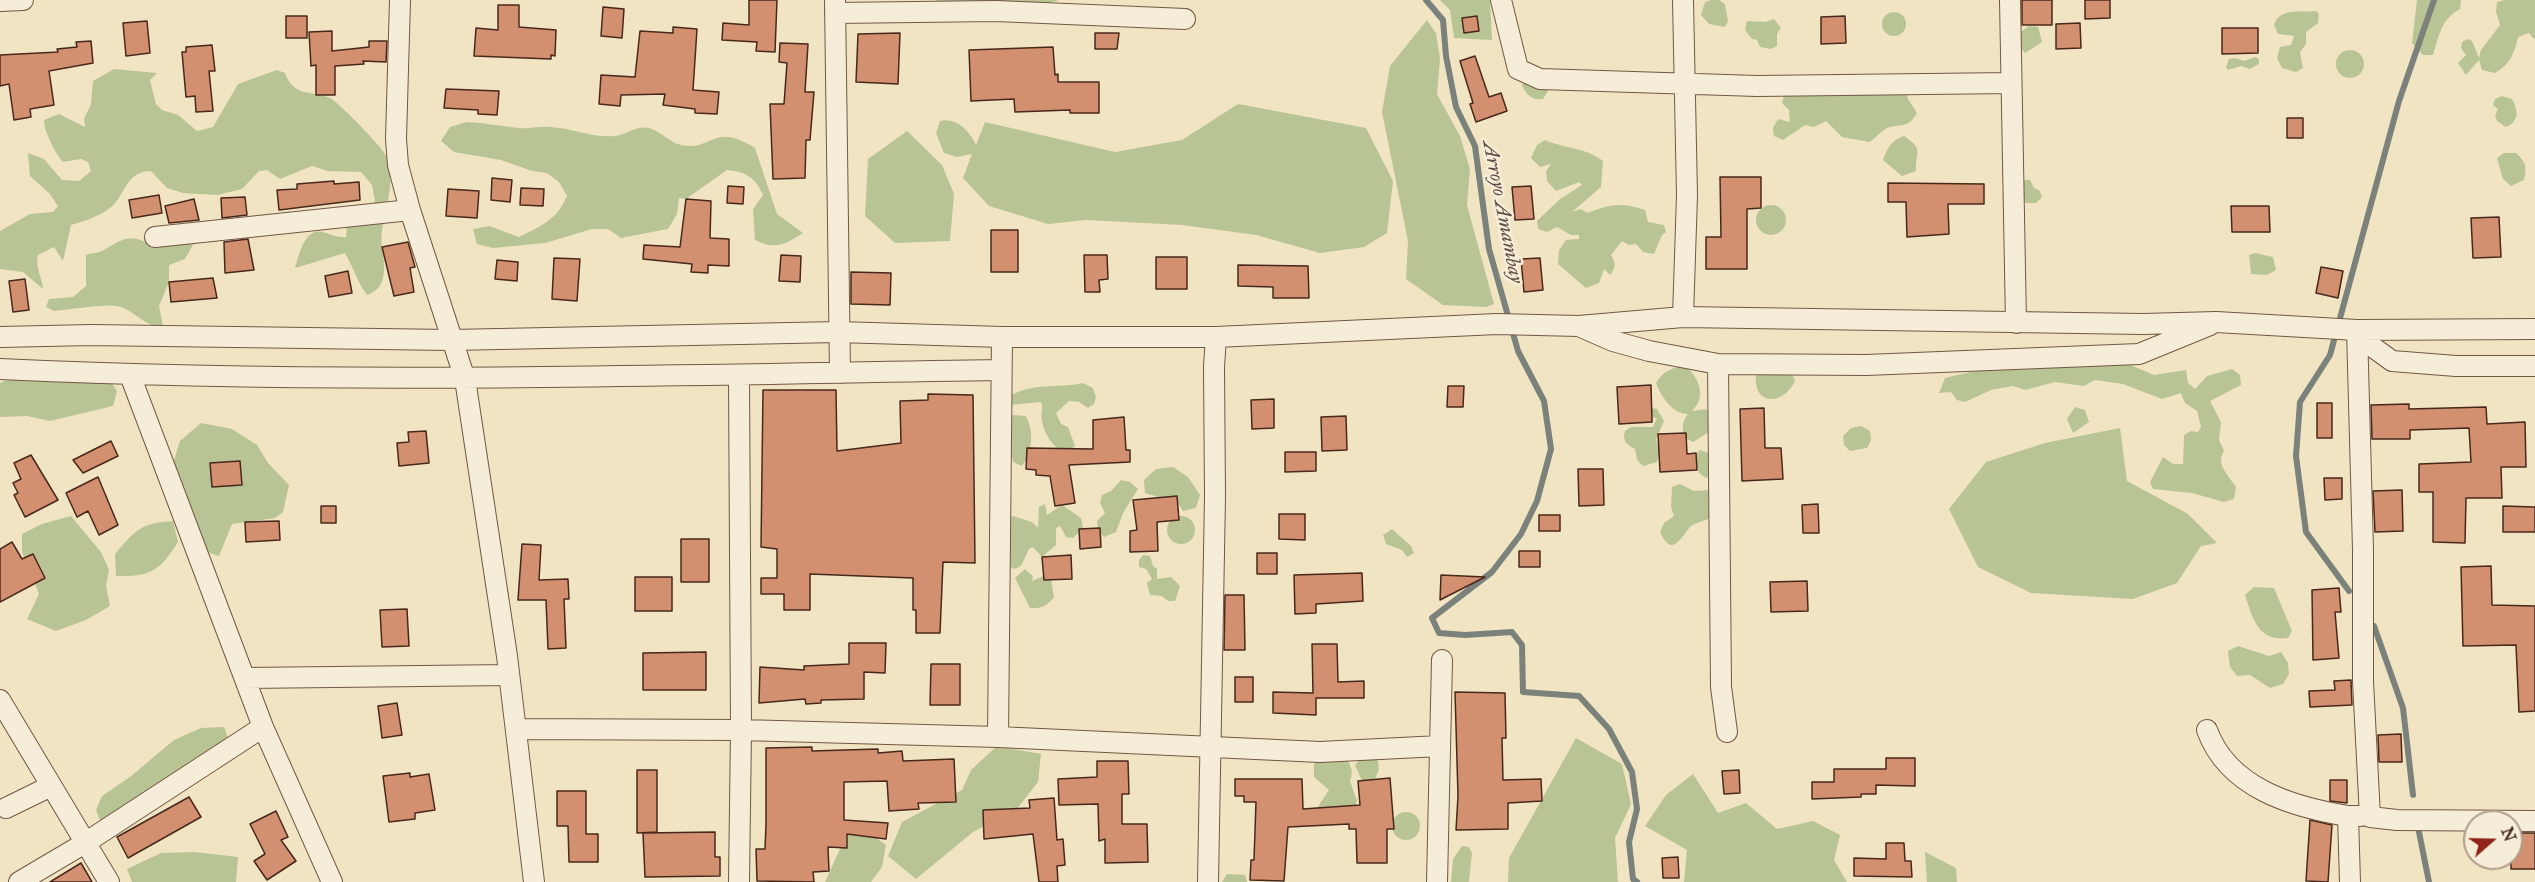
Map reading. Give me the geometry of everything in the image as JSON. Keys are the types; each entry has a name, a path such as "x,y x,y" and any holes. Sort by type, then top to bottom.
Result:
{"street":[{"path":"0,1 23,0"},
{"path":"400,0 396,139 398,165 410,210 465,379 509,675 534,882"},
{"path":"1501,0 1518,69 1529,76 1540,79 1757,87 2010,82"},
{"path":"1683,0 1686,195 1683,317"},
{"path":"2010,0 2016,323"},
{"path":"840,373 835,6 996,11 1118,8 1185,19"},
{"path":"155,237 410,210"},
{"path":"0,337 91,335 451,340 838,332 1002,337 1216,337 1497,324 1579,326 1683,317 2016,323 2216,322 2351,329 2535,329"},
{"path":"1579,326 1613,341 1649,351 1718,364 1866,365 2139,354 2216,322"},
{"path":"2351,329 2392,361 2456,366 2535,366"},
{"path":"2351,329 2363,549 2363,681 2370,817"},
{"path":"998,737 1002,337"},
{"path":"1208,882 1216,337"},
{"path":"1718,364 1721,687 1727,732"},
{"path":"0,369 130,375 465,379 1000,370"},
{"path":"130,375 263,727 332,882"},
{"path":"739,376 741,730 739,882"},
{"path":"1437,882 1442,660"},
{"path":"245,678 509,675"},
{"path":"0,700 109,882"},
{"path":"19,882 85,843 263,727"},
{"path":"516,729 741,730 998,737 1320,753 1440,746"},
{"path":"2207,730 2212,745 2248,784 2270,795 2308,808 2348,816 2535,821"},
{"path":"6,808 51,786"},
{"path":"2348,816 2350,882"}],"green space":[{"path":"936,0 1059,0 1013,14 941,6"},
{"path":"1440,0 1490,0 1492,40 1454,38 1450,10"},
{"path":"1719,0 1725,4 1728,21 1725,27 1709,24 1701,15 1705,2"},
{"path":"2417,0 2461,0 2460,9 2445,23 2433,55 2423,55 2412,43"},
{"path":"2535,0 2535,40 2529,33 2518,37 2511,58 2495,73 2482,70 2479,60 2466,75 2458,63 2466,55 2461,48 2462,42 2467,39 2472,41 2479,58 2481,50 2500,25 2496,12 2497,2"},
{"path":"2316,11 2319,14 2318,23 2306,32 2306,44 2300,52 2303,68 2296,72 2282,68 2277,58 2280,47 2291,45 2294,36 2278,34 2274,25 2277,19 2286,13"},
{"path":"1894,12 1902,16 1906,24 1902,32 1894,36 1886,32 1882,24 1886,16"},
{"path":"1774,19 1781,28 1777,34 1777,46 1771,49 1760,47 1757,40 1752,39 1745,30 1747,21 1765,22"},
{"path":"1427,20 1436,33 1440,59 1437,94 1460,136 1470,169 1467,205 1494,304 1486,307 1443,305 1406,279 1408,241 1382,112 1390,66"},
{"path":"2029,26 2038,27 2042,42 2025,53 2018,44 2018,34"},
{"path":"2350,50 2360,54 2364,64 2360,74 2350,78 2340,74 2336,64 2340,54"},
{"path":"2255,57 2259,59 2259,64 2250,69 2241,66 2228,70 2226,67 2229,59 2244,61"},
{"path":"114,69 157,73 150,80 156,104 162,110 178,115 197,131 213,127 238,84 277,70 285,73 298,90 334,101 376,142 385,154 389,165 390,188 382,236 384,276 379,287 367,295 345,253 295,268 303,244 311,234 322,232 346,237 347,229 340,225 370,207 375,201 372,185 361,172 328,171 312,166 280,179 267,170 259,171 242,189 217,195 183,193 167,188 151,171 142,172 131,180 110,208 71,225 63,261 54,247 38,255 37,264 43,289 23,272 0,269 0,231 30,214 53,212 58,206 49,193 30,176 28,153 44,159 62,180 79,181 91,171 88,162 81,159 63,162 50,142 44,120 59,114 85,127 84,119 91,104 93,81"},
{"path":"1527,78 1544,79 1549,89 1543,99 1532,98 1525,92 1522,85"},
{"path":"1904,84 1908,99 1917,113 1909,122 1889,127 1869,142 1842,137 1826,121 1814,127 1805,125 1783,140 1774,136 1773,128 1778,119 1790,122 1789,110 1782,103 1785,92"},
{"path":"2502,96 2512,99 2516,107 2514,122 2506,127 2497,121 2495,115 2498,109 2493,105 2495,99"},
{"path":"1238,104 1366,128 1393,181 1387,233 1364,247 1320,253 1256,235 1182,225 1086,220 1048,224 989,206 963,178 972,154 957,157 944,153 936,133 940,121 952,121 966,130 976,145 985,122 1115,152 1182,140"},
{"path":"467,122 518,128 558,128 606,136 619,135 644,127 677,144 692,146 721,137 741,140 755,148 777,214 803,233 780,245 769,245 755,240 753,209 763,195 749,176 727,170 686,199 679,198 677,214 668,229 621,238 608,229 592,229 545,243 493,248 477,244 473,229 489,226 519,237 553,217 567,196 559,182 547,173 532,171 501,160 454,152 441,141 450,127"},
{"path":"907,131 942,165 954,194 950,241 895,243 865,216 868,159"},
{"path":"1904,136 1915,145 1918,151 1916,171 1902,176 1883,160 1890,145 1896,139"},
{"path":"1545,140 1589,153 1603,161 1601,187 1572,212 1581,209 1587,213 1616,205 1645,210 1648,222 1664,225 1666,232 1662,235 1654,254 1643,252 1636,244 1629,245 1622,241 1611,255 1615,265 1610,275 1604,269 1599,283 1586,288 1558,264 1559,250 1566,240 1579,239 1579,235 1571,235 1557,227 1547,232 1538,229 1537,221 1560,199 1582,185 1579,182 1556,191 1547,181 1546,171 1551,164 1540,167 1531,158 1537,145"},
{"path":"2504,153 2516,153 2525,165 2524,180 2511,186 2503,179 2497,158"},
{"path":"2025,180 2030,180 2034,188 2040,191 2042,197 2036,203 2026,203 2021,198 2018,186"},
{"path":"1771,205 1781,210 1786,220 1781,230 1771,235 1761,230 1756,220 1761,210"},
{"path":"214,233 218,242 202,240 194,243 185,259 169,265 169,282 159,306 163,326 150,324 128,310 116,306 54,311 46,307 49,299 73,297 86,286 86,255 102,251 129,238 141,240 156,247"},
{"path":"2255,253 2273,257 2276,270 2267,275 2251,274 2249,255"},
{"path":"2114,358 2154,375 2186,370 2188,383 2195,389 2207,376 2232,369 2240,375 2241,385 2210,401 2221,422 2219,440 2224,451 2221,461 2224,470 2236,487 2234,499 2224,502 2192,493 2153,489 2150,482 2163,457 2173,464 2183,464 2184,435 2191,431 2198,432 2201,427 2197,411 2185,403 2181,393 2162,399 2123,384 2095,380 2084,386 2055,382 2025,390 2013,386 1991,390 1965,402 1957,400 1951,392 1939,393 1945,378 1984,369 2096,366"},
{"path":"1686,366 1695,376 1700,388 1697,406 1692,411 1706,409 1710,415 1709,432 1693,442 1683,434 1684,422 1688,414 1672,408 1664,399 1656,383 1668,370"},
{"path":"28,370 109,379 117,391 113,406 50,421 27,416 0,417 0,383"},
{"path":"1768,371 1791,371 1795,381 1783,395 1770,399 1764,397 1759,393 1756,385 1756,375"},
{"path":"1083,383 1093,388 1096,397 1094,404 1088,408 1079,402 1069,401 1056,413 1061,424 1068,427 1075,446 1064,453 1053,444 1045,431 1041,402 1009,405 1010,396 1028,389"},
{"path":"2075,407 2085,410 2089,422 2073,433 2067,419"},
{"path":"1657,409 1664,421 1656,439 1659,453 1657,462 1643,466 1637,460 1635,449 1626,442 1624,434 1631,427 1653,427 1657,418 1650,417 1649,410"},
{"path":"1013,415 1026,416 1030,428 1030,448 1022,466 1013,462 1005,425"},
{"path":"201,423 232,429 257,445 268,463 289,485 283,512 275,518 232,524 219,556 189,546 167,483 180,441"},
{"path":"1861,426 1870,431 1871,441 1867,448 1850,451 1844,445 1843,436 1851,428"},
{"path":"2120,428 2127,481 2188,514 2217,543 2201,546 2177,583 2133,599 2031,593 1978,567 1949,509 1986,462 2045,443"},
{"path":"1700,450 1714,455 1716,475 1706,478 1699,473 1694,456"},
{"path":"1173,467 1188,477 1200,495 1196,508 1183,511 1178,503 1145,493 1144,480 1156,469"},
{"path":"1121,480 1130,482 1138,489 1123,513 1116,532 1104,537 1098,531 1097,521 1105,513 1100,503 1102,495 1111,491"},
{"path":"1680,484 1694,491 1710,490 1712,517 1690,527 1676,544 1672,545 1664,540 1660,532 1664,523 1674,516 1671,507 1672,487"},
{"path":"1045,504 1047,515 1062,505 1081,518 1083,528 1073,538 1066,537 1060,526 1056,528 1056,545 1042,557 1033,547 1029,549 1021,566 1014,569 1006,564 1004,519 1013,516 1032,522 1038,528 1039,507"},
{"path":"71,516 101,552 109,570 106,586 110,606 86,620 56,631 27,619 39,594 22,552 22,534 42,524"},
{"path":"1181,516 1191,520 1195,530 1191,540 1181,544 1171,540 1167,530 1171,520"},
{"path":"173,521 178,542 166,560 146,573 116,576 115,554 134,534 146,526"},
{"path":"1392,529 1411,546 1414,553 1407,557 1402,550 1386,544 1383,535"},
{"path":"1143,555 1150,556 1153,566 1157,569 1157,579 1171,577 1180,586 1175,601 1168,601 1162,596 1150,595 1147,583 1152,579 1146,569 1139,567 1139,560"},
{"path":"1025,569 1033,576 1032,581 1046,575 1051,580 1054,597 1049,603 1030,608 1015,578"},
{"path":"2254,587 2274,588 2292,631 2288,638 2270,636 2258,627 2245,595"},
{"path":"2238,646 2269,656 2281,652 2288,663 2289,674 2283,684 2270,688 2250,675 2237,676 2230,667 2228,651"},
{"path":"224,727 229,741 101,823 96,810 102,796 130,777 174,740 201,728"},
{"path":"1576,738 1622,764 1631,804 1615,838 1618,882 1508,882 1509,858"},
{"path":"997,746 1041,754 1038,782 1017,809 973,832 916,879 888,856 902,822 962,790 971,770"},
{"path":"1320,752 1342,752 1350,766 1352,773 1350,781 1357,801 1355,805 1328,822 1317,808 1329,790 1314,777 1314,765"},
{"path":"1364,755 1376,756 1379,768 1374,780 1362,781 1355,765"},
{"path":"1693,774 1718,813 1746,803 1777,829 1813,821 1840,835 1834,860 1847,882 1684,882 1687,850 1645,826 1666,795"},
{"path":"1406,812 1416,816 1420,826 1416,836 1406,840 1396,836 1392,826 1396,816"},
{"path":"849,829 867,831 886,845 882,867 871,882 825,882"},
{"path":"1462,846 1469,847 1472,853 1469,882 1451,882 1453,859"},
{"path":"194,852 238,857 236,882 132,882 127,869 161,853"},
{"path":"1925,852 1956,868 1957,882 1927,882"},
{"path":"1227,874 1245,875 1247,882 1222,882"}],"building":[{"path":"749,0 777,0 775,52 756,51 757,42 722,40 723,23 749,25"},
{"path":"2022,0 2052,0 2052,25 2022,25"},
{"path":"2085,0 2110,0 2110,18 2085,19"},
{"path":"498,5 519,5 519,27 556,30 555,56 551,55 551,59 474,56 476,28 498,30"},
{"path":"603,7 624,9 622,38 601,36"},
{"path":"286,16 307,16 307,38 286,38"},
{"path":"1477,16 1479,31 1464,33 1462,18"},
{"path":"1845,16 1846,43 1821,44 1821,17"},
{"path":"147,21 150,53 126,56 123,23"},
{"path":"2080,23 2081,48 2056,49 2056,24"},
{"path":"673,27 697,29 693,90 719,92 717,114 695,113 695,109 663,105 665,94 621,95 620,106 599,104 601,75 635,77 640,31 673,33"},
{"path":"2222,28 2258,28 2258,53 2222,54"},
{"path":"332,31 332,51 369,47 369,41 387,41 386,62 363,61 364,64 335,66 335,95 316,95 316,65 311,66 309,32"},
{"path":"900,33 898,84 856,82 858,34"},
{"path":"1095,33 1119,33 1117,49 1095,49"},
{"path":"91,41 93,63 49,71 54,105 30,109 31,117 14,120 9,84 0,86 0,55 58,52 57,49 77,47 76,42"},
{"path":"780,43 808,44 805,92 814,92 810,140 806,140 805,178 773,179 770,104 784,104 787,63 779,62"},
{"path":"212,45 215,71 209,71 213,111 196,112 195,96 186,97 182,52 186,52 186,47"},
{"path":"1053,47 1055,75 1058,74 1058,82 1099,82 1099,113 1070,113 1070,110 1015,112 1014,99 971,101 969,50"},
{"path":"1475,56 1489,97 1501,93 1507,111 1476,122 1470,104 1473,103 1460,61"},
{"path":"446,89 499,91 497,115 478,114 478,110 444,108"},
{"path":"2287,118 2303,118 2303,138 2287,138"},
{"path":"1720,177 1761,177 1761,208 1747,209 1747,269 1706,269 1706,237 1721,237"},
{"path":"492,178 512,180 510,202 491,200"},
{"path":"334,181 334,184 359,182 360,200 279,210 277,190 297,189 297,184"},
{"path":"1888,183 1984,184 1984,204 1948,204 1949,234 1907,237 1906,202 1888,202"},
{"path":"728,186 744,187 743,204 727,203"},
{"path":"1531,186 1534,219 1515,220 1512,187"},
{"path":"521,188 544,189 543,206 520,205"},
{"path":"448,189 479,191 477,218 446,216"},
{"path":"159,195 162,213 132,218 129,200"},
{"path":"245,197 247,215 222,218 221,198"},
{"path":"194,199 199,220 169,223 165,206"},
{"path":"686,199 711,201 710,238 729,239 729,266 708,265 708,273 691,272 692,264 643,259 644,245 680,247"},
{"path":"2231,206 2269,206 2270,232 2232,232"},
{"path":"2499,217 2501,257 2473,258 2471,218"},
{"path":"991,230 1018,230 1018,272 991,272"},
{"path":"248,239 254,270 225,273 224,242"},
{"path":"408,242 415,267 410,268 414,292 394,296 382,247"},
{"path":"781,255 801,256 800,282 779,281"},
{"path":"1084,255 1107,255 1108,279 1099,280 1100,292 1085,292"},
{"path":"1156,257 1187,257 1187,289 1156,289"},
{"path":"554,258 580,259 577,301 552,299"},
{"path":"1540,258 1543,290 1524,292 1521,259"},
{"path":"497,260 518,262 517,281 495,279"},
{"path":"1238,265 1308,266 1309,298 1273,298 1273,287 1238,286"},
{"path":"2321,267 2343,271 2338,298 2316,293"},
{"path":"348,271 352,293 329,297 325,276"},
{"path":"851,272 891,273 890,305 851,304"},
{"path":"213,278 217,298 171,302 169,282"},
{"path":"25,279 29,310 13,312 9,281"},
{"path":"1651,385 1652,422 1619,424 1617,387"},
{"path":"1448,386 1464,386 1463,407 1447,407"},
{"path":"763,390 836,390 837,451 901,443 900,401 928,400 928,394 973,395 975,563 943,562 940,633 916,633 913,578 810,574 810,610 784,610 784,594 761,594 761,578 777,578 777,549 761,547"},
{"path":"1274,399 1274,428 1252,429 1251,400"},
{"path":"2317,403 2332,403 2332,438 2317,438"},
{"path":"2409,404 2409,409 2486,407 2487,424 2525,422 2526,467 2501,467 2502,498 2466,498 2465,543 2433,542 2433,492 2419,492 2419,464 2471,462 2469,428 2410,430 2410,439 2372,439 2371,405"},
{"path":"1764,408 1765,448 1781,448 1783,479 1742,481 1740,409"},
{"path":"1346,416 1347,450 1322,451 1321,417"},
{"path":"1124,417 1126,450 1130,450 1130,462 1069,465 1075,503 1055,506 1050,476 1036,475 1036,470 1026,469 1027,448 1093,449 1093,420"},
{"path":"426,431 429,463 399,466 397,443 409,442 408,432"},
{"path":"1686,433 1687,454 1696,453 1697,470 1660,472 1658,434"},
{"path":"111,441 118,456 83,473 73,460"},
{"path":"1285,452 1316,452 1316,471 1285,472"},
{"path":"31,455 58,500 25,517 14,495 18,493 13,483 21,479 14,463"},
{"path":"240,461 242,485 212,487 210,463"},
{"path":"1578,469 1603,469 1604,505 1579,506"},
{"path":"98,477 118,525 99,535 88,511 77,517 66,493"},
{"path":"2324,478 2342,478 2342,499 2325,500"},
{"path":"2402,490 2403,531 2375,532 2373,491"},
{"path":"1177,496 1179,520 1157,522 1158,551 1130,552 1130,531 1137,530 1133,500"},
{"path":"1818,504 1819,533 1803,533 1802,505"},
{"path":"321,506 336,506 336,523 321,523"},
{"path":"2503,506 2535,507 2535,532 2503,532"},
{"path":"1279,514 1305,514 1305,540 1279,539"},
{"path":"1539,515 1560,515 1560,531 1539,531"},
{"path":"279,521 280,540 246,542 245,522"},
{"path":"1100,528 1101,547 1080,549 1079,529"},
{"path":"681,539 709,539 709,582 681,582"},
{"path":"12,542 22,559 33,554 45,578 0,602 0,549"},
{"path":"522,544 541,545 539,580 568,579 569,599 564,599 566,648 548,649 546,600 518,600"},
{"path":"1519,551 1540,551 1540,567 1519,567"},
{"path":"1257,553 1277,553 1277,574 1257,574"},
{"path":"1071,555 1072,579 1044,580 1042,557"},
{"path":"2491,566 2492,605 2535,606 2535,711 2519,712 2516,645 2463,646 2461,567"},
{"path":"1362,573 1363,601 1316,604 1316,613 1295,614 1294,575"},
{"path":"1441,575 1485,577 1440,600"},
{"path":"635,577 672,577 672,611 635,611"},
{"path":"1807,581 1808,611 1771,612 1770,582"},
{"path":"2339,588 2341,612 2335,612 2339,658 2313,660 2312,590"},
{"path":"1225,595 1244,595 1245,650 1224,650"},
{"path":"407,609 409,646 382,647 380,610"},
{"path":"849,643 886,643 885,673 864,672 864,699 821,700 821,703 806,704 805,699 759,703 760,667 804,670 804,666 849,664"},
{"path":"1312,644 1337,644 1338,682 1364,681 1364,698 1316,698 1316,715 1273,713 1273,692 1313,693"},
{"path":"706,652 706,690 643,690 643,653"},
{"path":"931,664 960,664 960,705 930,705"},
{"path":"1235,677 1253,677 1253,702 1235,702"},
{"path":"2351,680 2352,705 2310,707 2309,691 2335,690 2334,681"},
{"path":"1455,692 1505,693 1506,738 1502,738 1503,780 1541,779 1542,801 1508,803 1508,829 1456,830 1458,796"},
{"path":"397,703 402,735 382,738 378,706"},
{"path":"2401,734 2402,762 2379,762 2378,735"},
{"path":"812,747 812,751 878,749 878,753 902,751 903,761 954,759 956,802 918,803 919,809 889,811 887,781 844,782 844,820 888,823 886,839 847,834 847,848 828,847 829,871 813,872 814,882 757,881 756,849 765,849 766,748"},
{"path":"1886,758 1915,758 1915,786 1876,785 1876,794 1861,794 1861,797 1812,799 1812,782 1834,782 1834,769 1886,769"},
{"path":"1097,761 1128,761 1129,794 1122,794 1122,824 1147,824 1148,862 1105,863 1105,839 1099,841 1098,804 1059,805 1058,779 1097,777"},
{"path":"637,770 657,770 657,832 637,833"},
{"path":"1739,770 1740,793 1724,794 1722,771"},
{"path":"410,773 410,777 429,774 435,810 415,813 415,819 389,822 383,776"},
{"path":"1390,778 1394,829 1387,829 1387,863 1357,863 1356,829 1349,829 1349,824 1288,827 1284,881 1250,880 1251,860 1254,860 1256,802 1244,802 1244,796 1235,796 1235,779 1302,779 1303,809 1360,805 1358,781"},
{"path":"2330,780 2347,780 2347,803 2330,801"},
{"path":"557,791 586,791 586,834 598,834 598,862 569,862 568,826 557,826"},
{"path":"189,797 201,817 128,858 117,837"},
{"path":"1054,798 1057,840 1063,839 1065,865 1057,866 1058,882 1039,882 1033,834 984,839 983,810 1030,808 1029,800"},
{"path":"276,811 288,837 281,840 296,861 267,880 254,861 265,854 250,824"},
{"path":"2310,820 2332,825 2328,882 2306,881"},
{"path":"715,832 715,857 720,857 720,876 645,877 643,833"},
{"path":"2523,833 2535,833 2535,869 2523,869"},
{"path":"1886,843 1904,843 1905,861 1911,861 1912,877 1854,876 1854,858 1886,859"},
{"path":"1678,857 1679,878 1663,878 1662,858"},
{"path":"81,863 92,882 50,882"}],"waterway":[{"name":"Arroyo Amambay","path":"1426,0 1443,20 1446,56 1456,107 1475,146 1489,249 1518,351 1544,401 1551,449 1537,501 1521,534 1492,572 1432,618 1439,633 1465,635 1512,632 1522,645 1523,692 1579,696 1609,729 1632,772 1637,809 1629,842 1633,879 1637,882"},
{"path":"2349,591 2306,532 2296,456 2300,402 2330,355 2399,101 2434,0"},
{"path":"2374,626 2403,708 2413,795"},
{"path":"2418,827 2429,882"}]}
